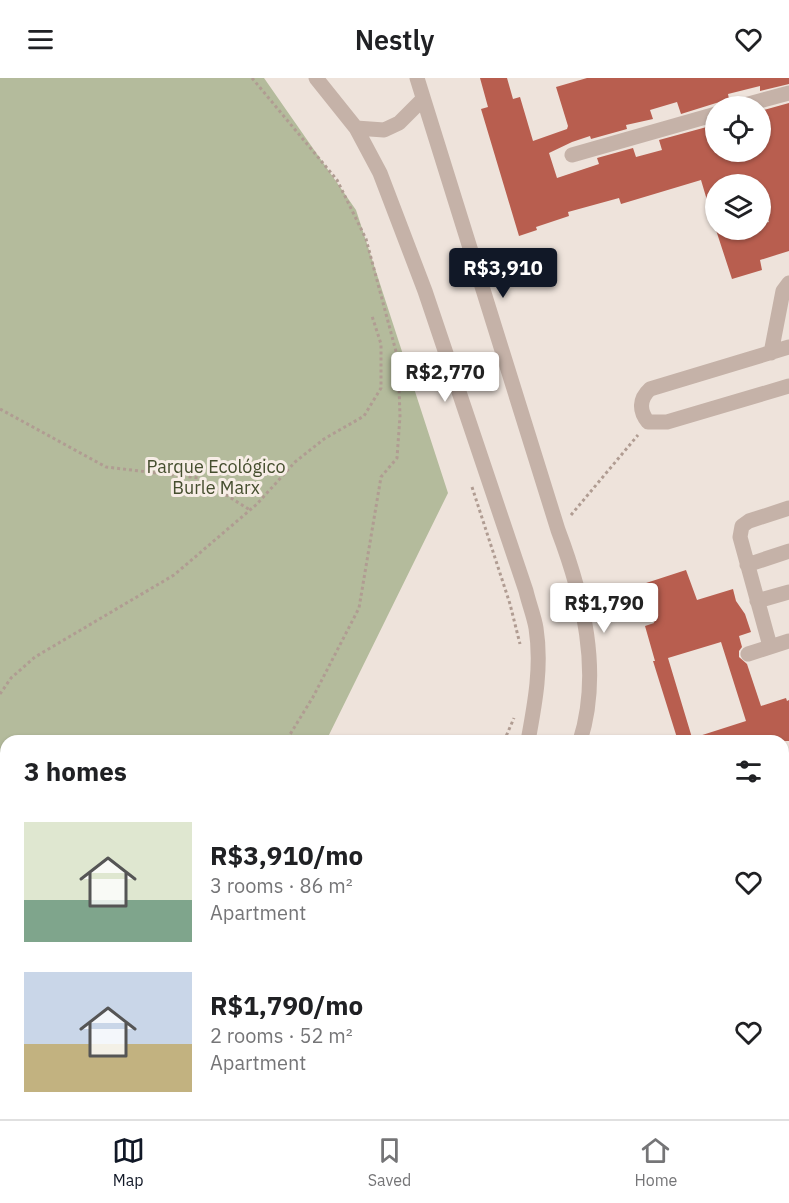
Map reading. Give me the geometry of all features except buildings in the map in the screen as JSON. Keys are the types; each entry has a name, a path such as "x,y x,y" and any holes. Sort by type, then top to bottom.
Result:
{"street":[{"path":"316,78 356,128 380,173 425,291 526,591 536,628 538,661 536,695 529,735"},
{"path":"417,78 558,530 574,572 589,644 588,717 582,735"},
{"path":"771,98 789,93"},
{"path":"356,128 384,130 399,123 423,99"},
{"path":"572,155 705,117"},
{"path":"771,353 783,291 789,283"},
{"path":"789,347 650,389 643,396 641,405 643,415 648,422 667,422 789,386"},
{"path":"770,646 740,537 742,526 749,521 789,508"},
{"path":"747,565 789,551"},
{"path":"757,601 789,592"},
{"path":"748,654 789,641"}],"path":[{"path":"252,78 337,180 366,239 398,359 400,416 397,458 381,477 359,608 313,697 290,735"},
{"path":"0,694 10,678 35,657 174,575 250,510 295,462 324,440 364,416 381,388 381,345 372,316"},
{"path":"0,409 106,467 199,478 250,510"},
{"path":"558,530 648,422"},
{"path":"470,482 510,604 522,651"},
{"path":"506,735 516,709"}],"green space":[{"name":"Parque Ecológico Burle Marx","path":"0,78 264,78 356,210 448,493 329,735 0,735"}]}
